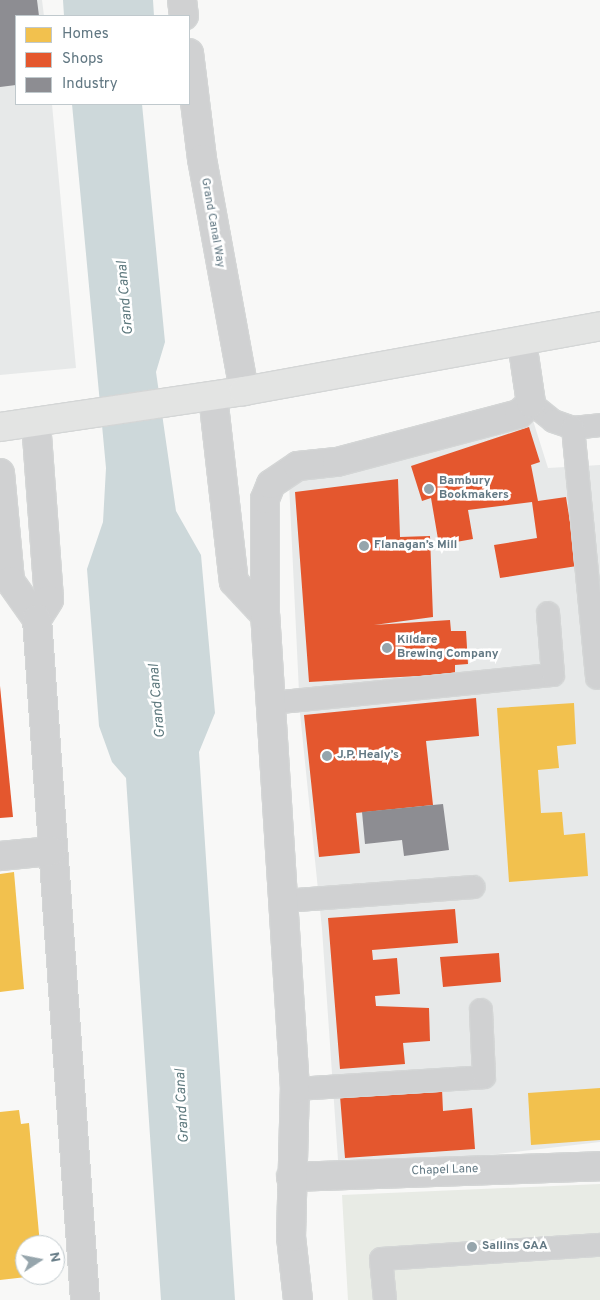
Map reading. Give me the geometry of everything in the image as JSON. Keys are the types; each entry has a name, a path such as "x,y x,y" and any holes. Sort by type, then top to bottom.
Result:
{"street":[{"path":"182,0 184,15"},
{"name":"Grand Canal Way","path":"190,61 202,159 244,391"},
{"path":"0,427 244,391 522,342 600,326"},
{"path":"298,1300 291,1177 295,1090 266,615 265,499 271,484 298,466 336,462 451,434 520,414 531,403 522,342"},
{"path":"213,396 234,582 266,615"},
{"path":"36,422 49,600 37,619"},
{"path":"0,473 10,581 37,619 85,1300"},
{"path":"0,856 52,851"},
{"name":"Chapel Lane","path":"291,1177 600,1166"}],"lane":[{"path":"531,403 553,421 573,428 600,425"},
{"path":"573,428 597,678"},
{"path":"271,703 554,675 548,613"},
{"path":"284,901 473,887"},
{"path":"295,1090 484,1077 481,1010"},
{"path":"385,1300 381,1259 600,1245"}],"shaded area":[{"path":"0,0 42,0 44,15 15,15 15,105 52,105 76,368 0,375"},
{"path":"531,414 548,468 600,465 600,1142 481,1156 338,1160 322,929 300,713 289,483 393,459"},
{"name":"Sallins GAA","path":"600,1184 600,1300 348,1300 342,1195"}],"water":[{"path":"63,0 153,0 154,15 64,15"},
{"name":"Grand Canal","path":"72,105 142,105 165,342 156,372 176,511 201,555 215,713 199,752 235,1300 161,1300 126,778 112,762 99,726 87,569 103,522 106,468"}],"building: Homes":[{"path":"574,703 576,744 557,746 559,768 538,770 541,813 562,812 564,835 585,833 588,876 509,882 497,708"},
{"path":"14,872 24,989 0,992 0,874"},
{"path":"600,1088 600,1140 531,1145 528,1093"},
{"path":"19,1110 21,1124 29,1123 39,1235 15,1235 15,1278 0,1280 0,1112"}],"building: Shops":[{"path":"529,427 540,462 531,465 538,501 566,497 577,566 500,578 494,545 537,538 532,502 468,510 473,539 439,545 431,498 422,501 411,466"},
{"name":"Flanagan’s Mill","path":"398,479 400,537 430,536 433,617 374,625 450,620 451,631 466,631 468,664 455,665 455,674 309,682 295,492"},
{"path":"0,686 13,817 0,818"},
{"name":"J.P. Healy’s","path":"476,698 479,736 426,741 433,805 356,813 360,853 319,857 304,715"},
{"path":"455,909 458,943 372,950 373,960 397,958 400,994 375,996 376,1006 429,1008 430,1041 403,1043 405,1064 340,1069 328,918"},
{"path":"499,953 501,982 443,987 440,957"},
{"path":"442,1089 443,1111 472,1108 475,1149 345,1158 340,1096"}],"building: Industry":[{"path":"0,0 37,0 39,15 15,15 15,85 0,87"},
{"path":"443,804 449,850 404,856 402,840 365,844 362,812"}],"place":[{"name":"Bambury Bookmakers","path":"429,489"},
{"name":"Flanagan’s Mill","path":"364,546"},
{"name":"Kildare Brewing Company","path":"387,648"},
{"name":"J.P. Healy’s","path":"327,756"},
{"name":"Sallins GAA","path":"472,1247"}]}
